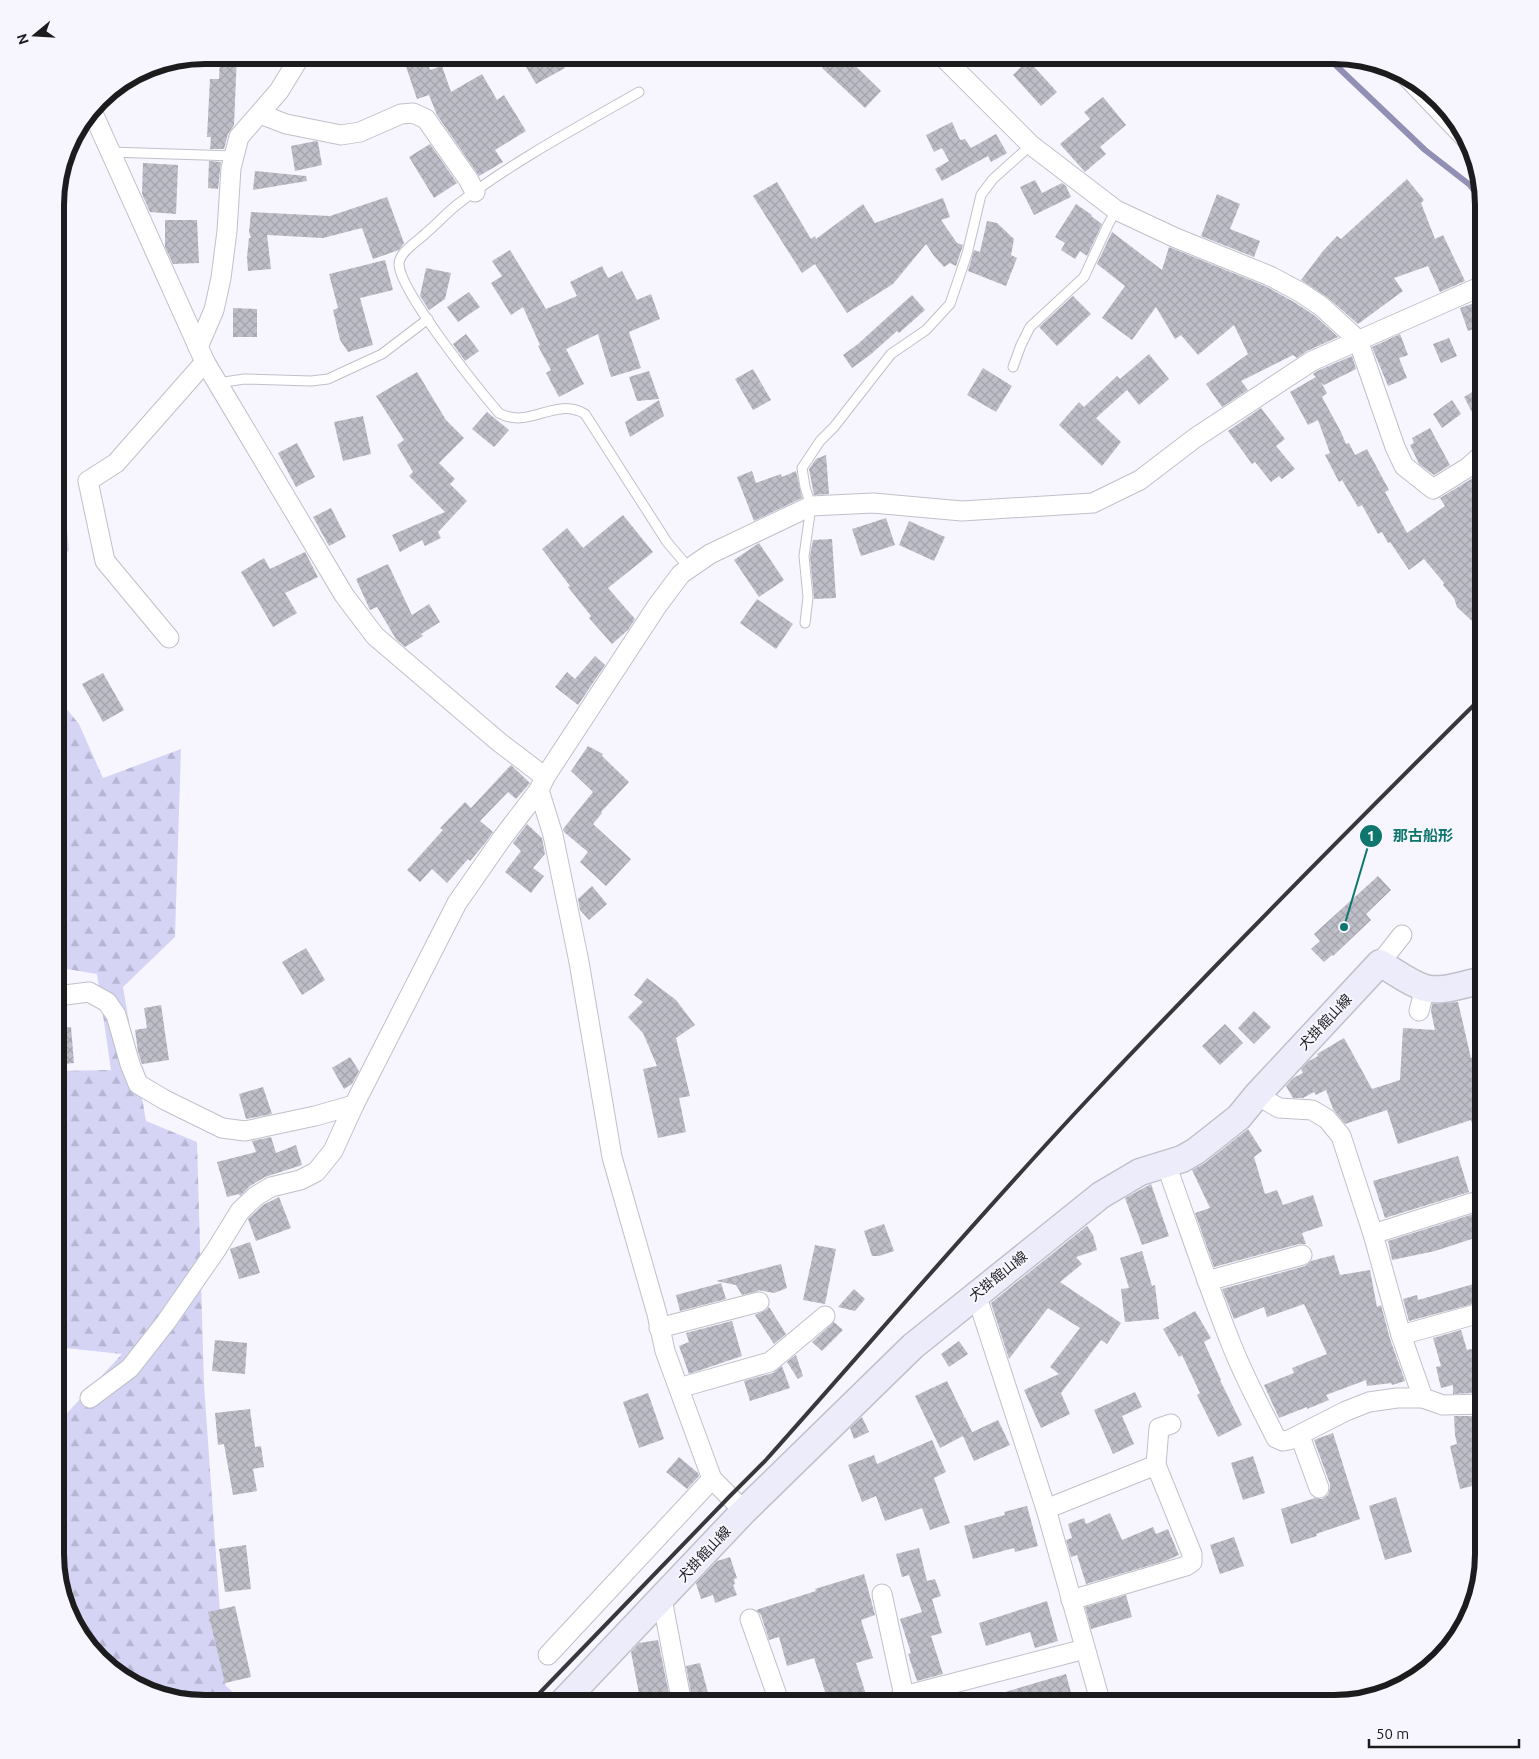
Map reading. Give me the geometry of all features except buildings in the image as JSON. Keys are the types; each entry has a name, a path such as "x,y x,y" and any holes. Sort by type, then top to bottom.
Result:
{"main road":[{"path":"1380,962 1408,980 1422,999 1450,987 1475,982"},
{"name":"犬掛館山線","path":"582,1694 662,1599 744,1511 913,1346 1101,1195 1140,1172 1182,1159 1196,1151 1239,1117 1380,962"}],"street":[{"path":"168,638 105,561 88,481 116,463 201,354 221,278 227,231 231,168 240,137 279,91 296,64"},
{"path":"950,64 1031,145 1116,210 1176,238 1270,276 1321,306 1358,340 1395,447 1404,466 1433,489 1475,460"},
{"path":"260,114 286,124 341,135 360,132 401,114 413,113 426,119 468,179 474,192"},
{"path":"95,117 201,354 344,595 375,636 499,742 542,784 579,962 612,1157 665,1351 712,1479 744,1511"},
{"path":"90,1398 130,1368 166,1322 216,1250 240,1211 256,1196 271,1187 300,1180 316,1172 333,1151 354,1105 457,903 502,837 542,784 657,606 689,568 710,554 811,506 873,502 962,511 1093,503 1140,480 1195,438 1312,361 1475,289"},
{"path":"1380,962 1402,936"},
{"path":"64,995 90,992 107,1002 116,1015 130,1064 138,1084 165,1100 222,1128 244,1131 315,1116 354,1105"},
{"path":"1258,1095 1279,1108 1312,1110 1327,1119 1342,1136 1373,1234 1401,1335 1423,1398"},
{"path":"1166,1164 1230,1343 1276,1438 1283,1441 1300,1436 1328,1420 1369,1402 1396,1398 1423,1398 1443,1405 1475,1404"},
{"path":"1373,1234 1475,1202"},
{"path":"1207,1280 1302,1255"},
{"path":"976,1294 1046,1509 1098,1695"},
{"path":"659,1328 759,1302"},
{"path":"1401,1335 1475,1314"},
{"path":"679,1388 770,1362 825,1316"},
{"path":"1071,1600 1186,1566 1192,1562 1192,1554 1156,1465 1159,1428 1171,1424"},
{"path":"1300,1436 1319,1488"},
{"path":"1046,1509 1156,1465"},
{"path":"548,1655 712,1479"},
{"path":"882,1594 896,1695"},
{"path":"662,1599 680,1695"},
{"path":"750,1619 777,1695"},
{"path":"915,1695 1085,1649"}],"lane":[{"path":"639,92 542,149 474,192 460,202 411,246 398,262 400,273 406,286 428,319 454,356 499,413 508,418 519,419 566,408 585,414 667,542 689,568"},
{"path":"805,624 808,597 804,556 811,506 802,468 820,441 834,427 891,354 926,330 950,304 968,254 981,195 993,179 1031,145"},
{"path":"110,152 234,156"},
{"path":"1013,367 1020,345 1030,327 1084,277 1116,210"},
{"path":"218,384 244,379 311,381 328,379 382,354 428,319"}],"green space":[{"path":"64,497 69,550 64,557"},
{"path":"64,706 79,724 103,778 181,749 175,937 123,987 146,1121 197,1142 204,1385 225,1683 236,1695 177,1693 142,1681 126,1671 105,1654 83,1625 74,1608 65,1573 64,1416 122,1354 64,1348 64,1071 111,1070 97,974 64,968"}],"waterway":[{"path":"1334,64 1425,150 1470,185 1474,191"}],"railway":[{"path":"538,1695 765,1461 968,1231 1092,1095 1286,893 1475,704"}],"place":[{"name":"那古船形","path":"1344,927"}]}
